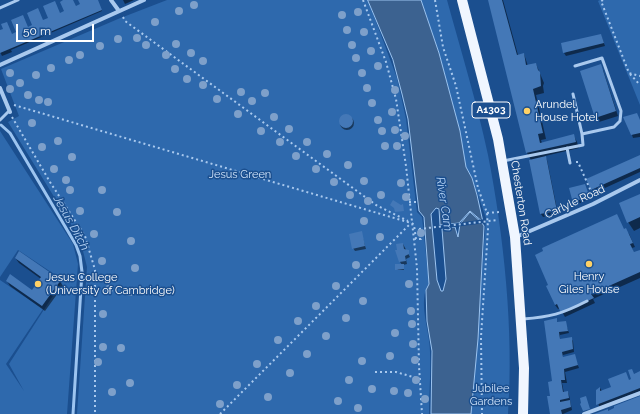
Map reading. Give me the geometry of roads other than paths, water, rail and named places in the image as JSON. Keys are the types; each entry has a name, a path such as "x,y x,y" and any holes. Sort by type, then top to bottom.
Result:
{"main road":[{"name":"Chesterton Road","path":"462,0 503,161 515,237 524,368 523,414"}],"street":[{"path":"111,0 119,11"},
{"path":"0,65 144,0"},
{"path":"0,88 9,112"},
{"name":"Carlyle Road","path":"515,237 526,234 593,204 640,180"},
{"path":"584,414 640,393"}],"lane":[{"path":"0,8 18,0"},
{"path":"575,66 602,58 621,111 620,121 614,127 582,134"},
{"path":"503,161 582,145 582,134 573,94"},
{"path":"0,120 9,112"},
{"path":"566,148 570,163"},
{"path":"521,320 551,317 566,312 587,301"}],"water":[{"name":"River Cam","path":"368,0 421,0 439,53 460,131 466,167 472,178 477,195 483,222 470,211 459,223 440,225 439,209 436,208 431,214 437,280 441,291 443,291 446,279 442,229 455,227 458,237 460,224 470,212 484,226 478,339 471,414 431,414 432,351 427,321 426,290 429,284 424,217 419,211 408,119 402,94 393,60"}],"waterway":[{"name":"Jesus Ditch","path":"1,125 10,133 76,245 80,256 82,272 73,414"}],"place":[{"name":"Arundel House Hotel","path":"527,111"},
{"name":"Henry Giles House","path":"589,264"},
{"name":"Jesus College (University of Cambridge)","path":"38,284"}],"park label":[{"name":"Jesus Green","path":"240,175"},
{"name":"Jubilee Gardens","path":"491,395"}]}
